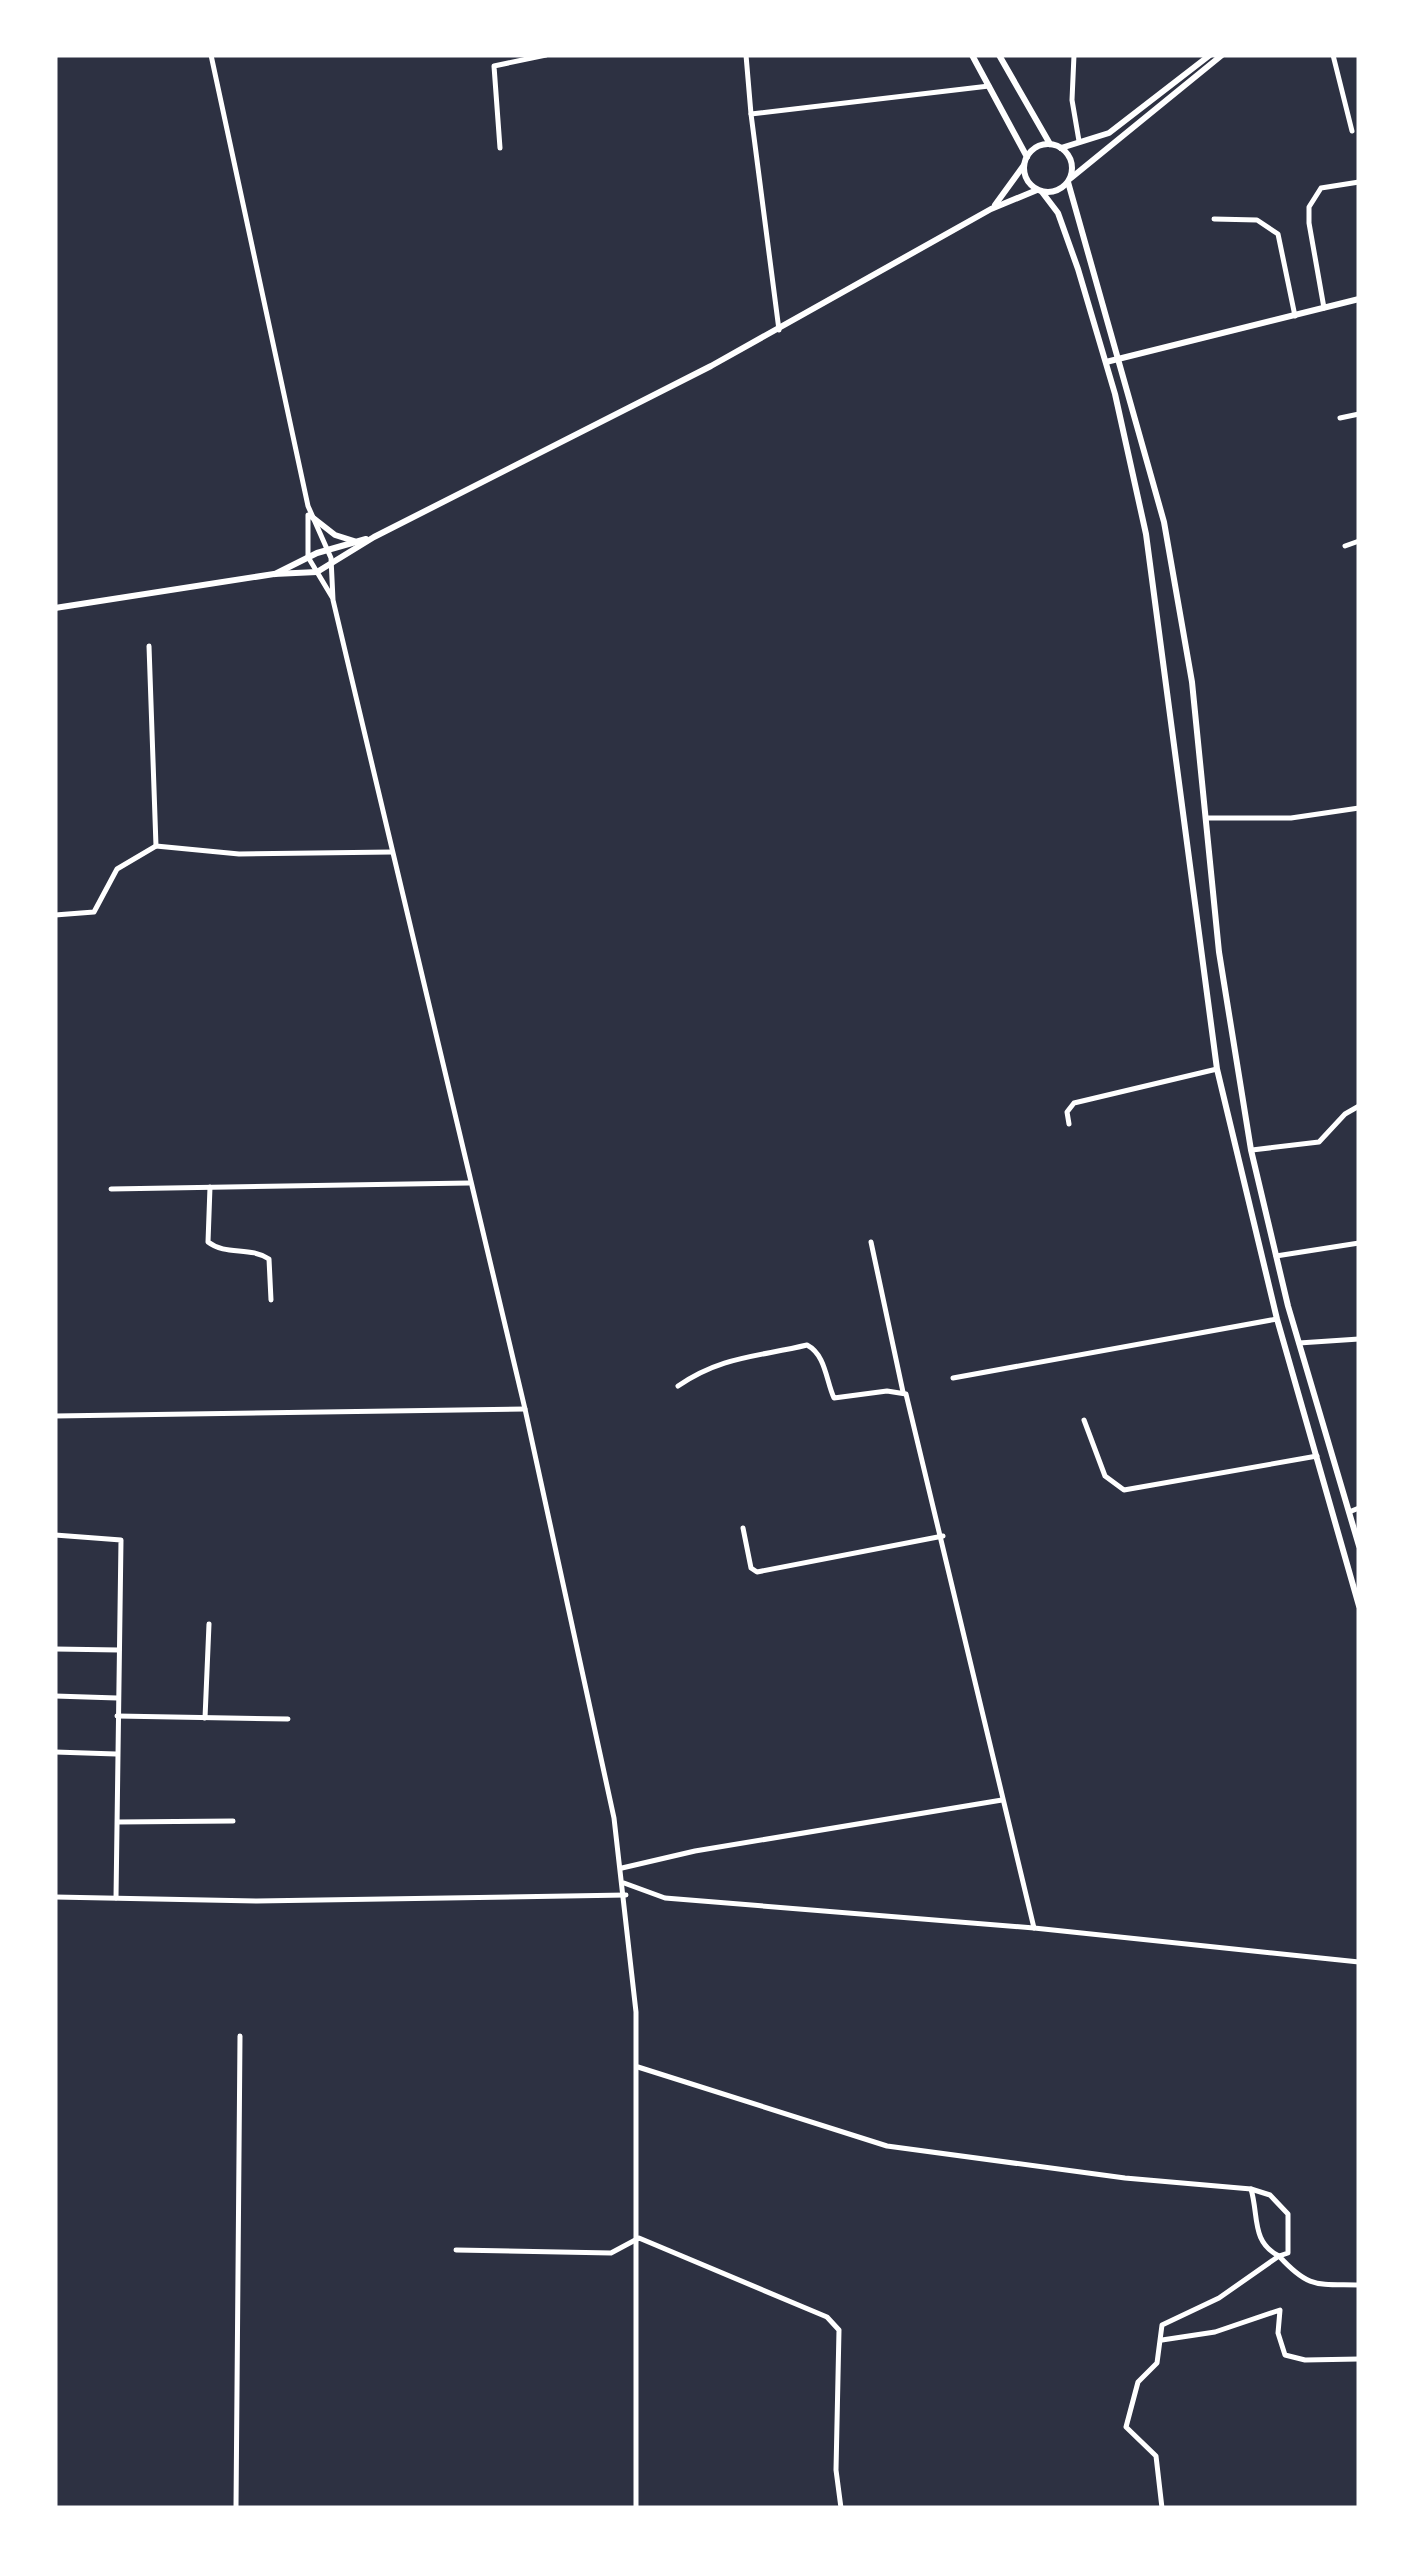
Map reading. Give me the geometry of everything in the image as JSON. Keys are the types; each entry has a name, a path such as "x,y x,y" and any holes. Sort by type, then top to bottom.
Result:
{"main road":[{"path":"972,55 1026,161 1026,177 1040,191 1064,232 1106,362 1146,534 1217,1069 1277,1319 1359,1606"},
{"path":"999,55 1050,144"},
{"path":"1061,148 1109,133 1210,55"},
{"path":"55,608 274,574 317,572 374,537 778,330 991,209 1040,191 1060,190 1222,55"},
{"path":"1140,111 1145,119"},
{"path":"991,209 1013,186 1035,148 1050,144 1061,148 1071,159 1070,180 1164,522 1192,682 1219,952 1251,1150 1299,1343 1359,1546"},
{"path":"1106,362 1359,299"},
{"path":"312,517 344,539 360,541"},
{"path":"274,574 308,557 374,537"}],"street":[{"path":"211,55 308,506 332,564 334,600 597,1725 622,1868 638,2067 636,2508"},
{"path":"500,148 494,66 546,55"},
{"path":"746,55 778,330"},
{"path":"1074,55 1072,100 1079,145"},
{"path":"1333,55 1352,131"},
{"path":"751,114 989,86"},
{"path":"1324,308 1309,207 1321,188 1359,182"},
{"path":"1214,219 1257,220 1278,234 1295,316"},
{"path":"1340,418 1359,414"},
{"path":"308,506 308,557 334,600"},
{"path":"1345,546 1359,541"},
{"path":"149,646 156,846"},
{"path":"1207,818 1291,818 1359,808"},
{"path":"55,914 94,912 116,870 156,846 239,854 392,852"},
{"path":"1069,1124 1068,1112 1074,1102 1217,1069"},
{"path":"1251,1150 1319,1142 1344,1114 1359,1106"},
{"path":"111,1189 469,1183"},
{"path":"210,1187 208,1242 218,1248 258,1251 269,1259 271,1300"},
{"path":"871,1242 1034,1928"},
{"path":"1276,1256 1359,1242"},
{"path":"953,1378 1277,1319"},
{"path":"1299,1343 1359,1339"},
{"path":"678,1386 724,1359 759,1357 808,1345 824,1365 834,1398 904,1392"},
{"path":"55,1416 525,1408"},
{"path":"1084,1420 1106,1476 1124,1490 1317,1456"},
{"path":"1349,1512 1359,1508"},
{"path":"742,1528 751,1568 757,1572 942,1536"},
{"path":"55,1535 122,1540 116,1898"},
{"path":"206,1718 209,1624"},
{"path":"55,1649 119,1650"},
{"path":"55,1696 117,1698"},
{"path":"117,1716 288,1718"},
{"path":"55,1752 116,1754"},
{"path":"622,1868 695,1851 1002,1800"},
{"path":"118,1822 233,1821"},
{"path":"624,1883 666,1898 1034,1928 1359,1962"},
{"path":"55,1898 257,1901 626,1895"},
{"path":"236,2508 240,2036"},
{"path":"638,2067 887,2146 1270,2195 1288,2214 1288,2252 1220,2298 1162,2326 1158,2363 1138,2382 1126,2427 1156,2456 1162,2508"},
{"path":"1251,2190 1258,2238 1300,2280 1313,2285 1359,2285"},
{"path":"456,2250 612,2253 640,2238"},
{"path":"640,2238 797,2302 834,2322 839,2330 836,2470 841,2508"},
{"path":"1162,2340 1215,2332 1280,2310 1278,2333 1286,2355 1305,2360 1359,2359"}]}
